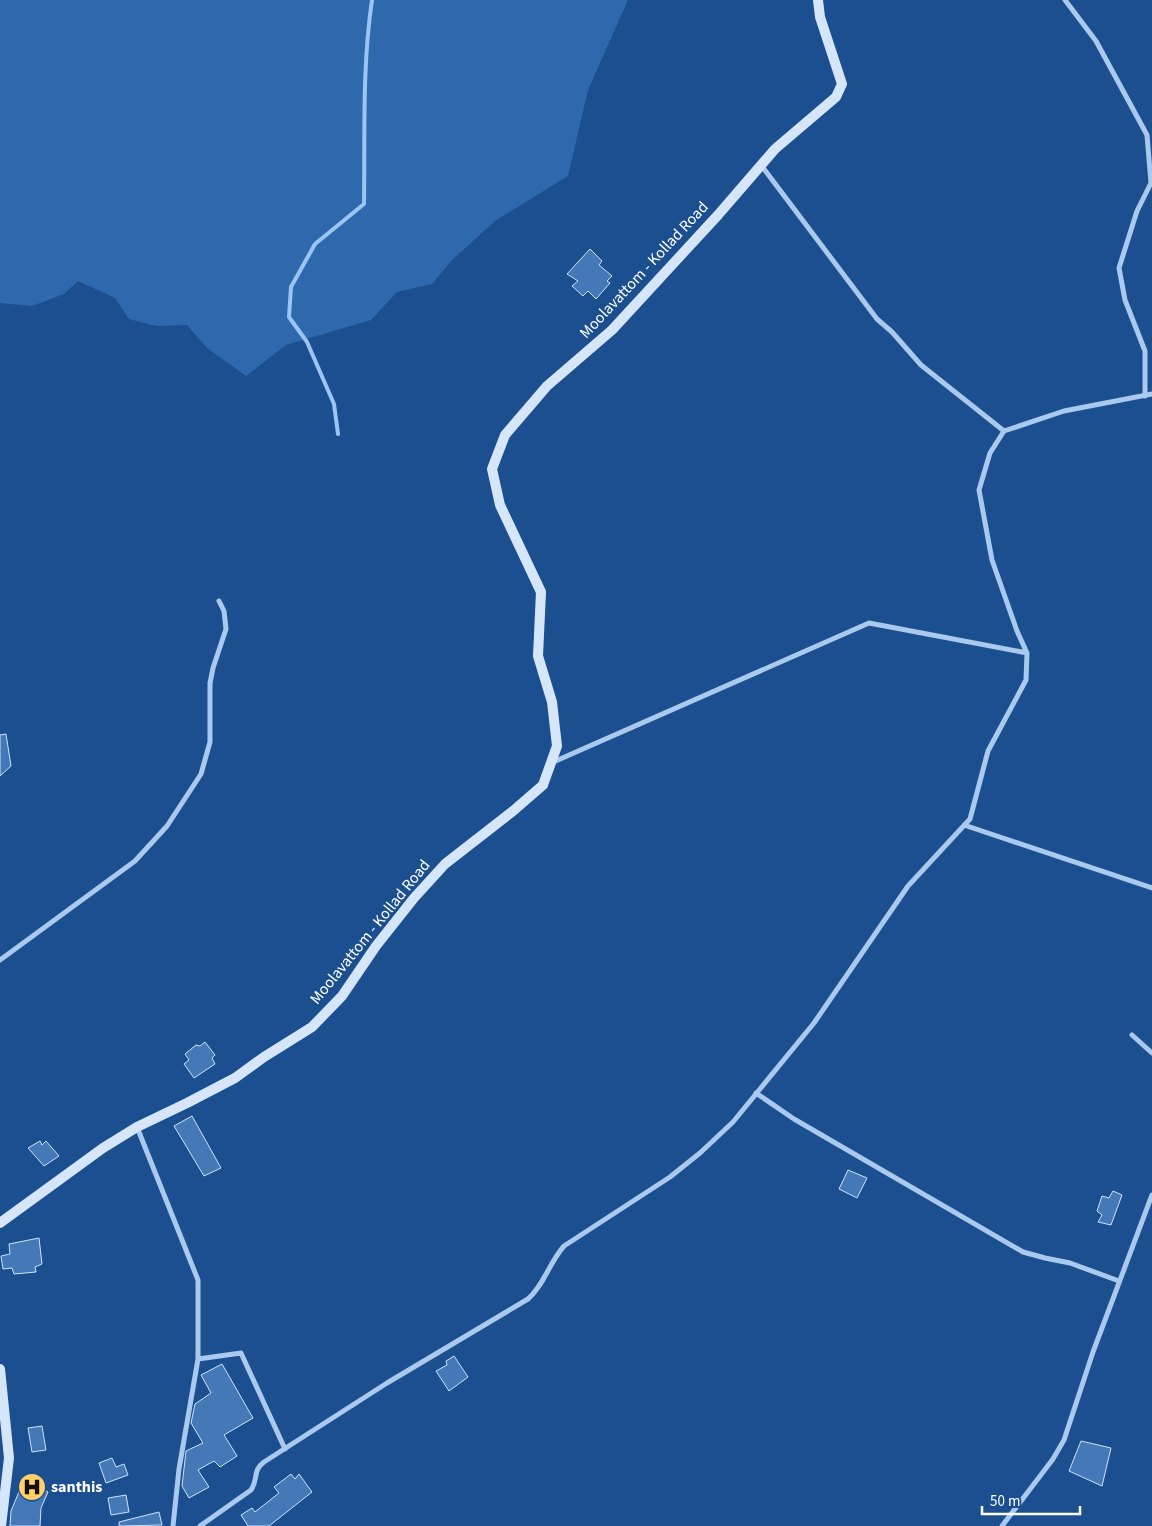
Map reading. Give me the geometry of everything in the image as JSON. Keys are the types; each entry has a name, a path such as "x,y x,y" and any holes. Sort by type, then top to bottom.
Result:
{"main road":[{"name":"Moolavattom - Kollad Road","path":"0,1223 103,1148 137,1127 187,1104 235,1078 312,1027 342,996 376,946 438,870 468,844 513,812 543,785 558,746 552,702 538,656 541,592 500,505 492,469 505,435 547,386 612,330 775,149 836,98 842,84 820,17 818,0"},
{"path":"0,1369 8,1458 1,1526"}],"street":[{"path":"1065,0 1096,41 1147,136 1151,183 1137,211 1119,268 1125,300 1145,351 1145,396"},
{"path":"761,165 877,319 892,332 921,365 1004,431"},
{"path":"200,1526 251,1490 256,1483 258,1466 387,1383 528,1300 540,1286 555,1258 564,1246 670,1177 700,1153 733,1122 814,1024 908,886 970,819 988,751 1026,680 1027,653 1017,631 992,560 980,490 990,453 1004,431 1064,410 1152,394"},
{"path":"0,960 135,862 167,826 201,774 210,742 210,684 226,629 224,611 219,600"},
{"path":"550,763 869,624 1027,653"},
{"path":"964,825 1152,888"},
{"path":"1132,1035 1152,1053"},
{"path":"756,1093 794,1119 1023,1252 1070,1263 1119,1281"},
{"path":"137,1127 198,1280 198,1359 180,1469 173,1526"},
{"path":"1002,1526 1064,1440 1119,1281 1152,1195"},
{"path":"198,1359 241,1353 285,1449"}],"shaded area":[{"path":"0,0 628,0 588,90 568,176 495,221 452,260 432,284 397,292 371,320 286,345 246,376 207,348 187,325 156,326 129,319 115,298 78,281 64,294 32,306 0,303"}],"building":[{"path":"590,249 602,261 599,265 612,276 607,281 610,283 596,299 588,291 583,296 572,286 578,281 567,274"},
{"path":"6,734 11,766 0,776 0,735"},
{"path":"205,1042 215,1055 212,1058 215,1064 194,1078 184,1064 189,1060 185,1054 196,1045 200,1046"},
{"path":"192,1116 221,1168 204,1176 174,1126"},
{"path":"40,1141 42,1145 46,1141 59,1156 44,1166 28,1148"},
{"path":"848,1170 867,1178 857,1198 839,1189"},
{"path":"1113,1191 1122,1195 1111,1225 1098,1222 1102,1215 1097,1211 1102,1196 1109,1198"},
{"path":"39,1238 42,1264 35,1267 36,1272 14,1274 12,1268 3,1269 1,1256 10,1254 9,1244"},
{"path":"454,1356 468,1377 449,1391 436,1371 447,1365 446,1361"},
{"path":"222,1364 253,1418 224,1435 237,1456 220,1467 214,1461 198,1470 209,1487 189,1498 182,1486 186,1451 203,1443 191,1423 195,1404 211,1393 201,1375"},
{"path":"42,1426 46,1450 32,1452 28,1428"},
{"path":"1081,1441 1111,1448 1102,1486 1069,1471"},
{"path":"112,1458 116,1467 124,1464 128,1475 106,1483 99,1463"},
{"path":"291,1474 295,1479 299,1474 312,1492 269,1526 248,1526 241,1515 252,1508 255,1512 279,1493 274,1487"},
{"path":"23,1482 48,1492 41,1508 40,1526 10,1526 11,1511"},
{"path":"126,1495 129,1512 111,1515 108,1498"},
{"path":"159,1512 162,1525 119,1526 119,1522"}],"waterway":[{"path":"338,434 334,404 307,342 289,317 291,287 315,244 364,204 365,76 372,0"}],"place":[{"name":"santhis","path":"32,1487"}]}
